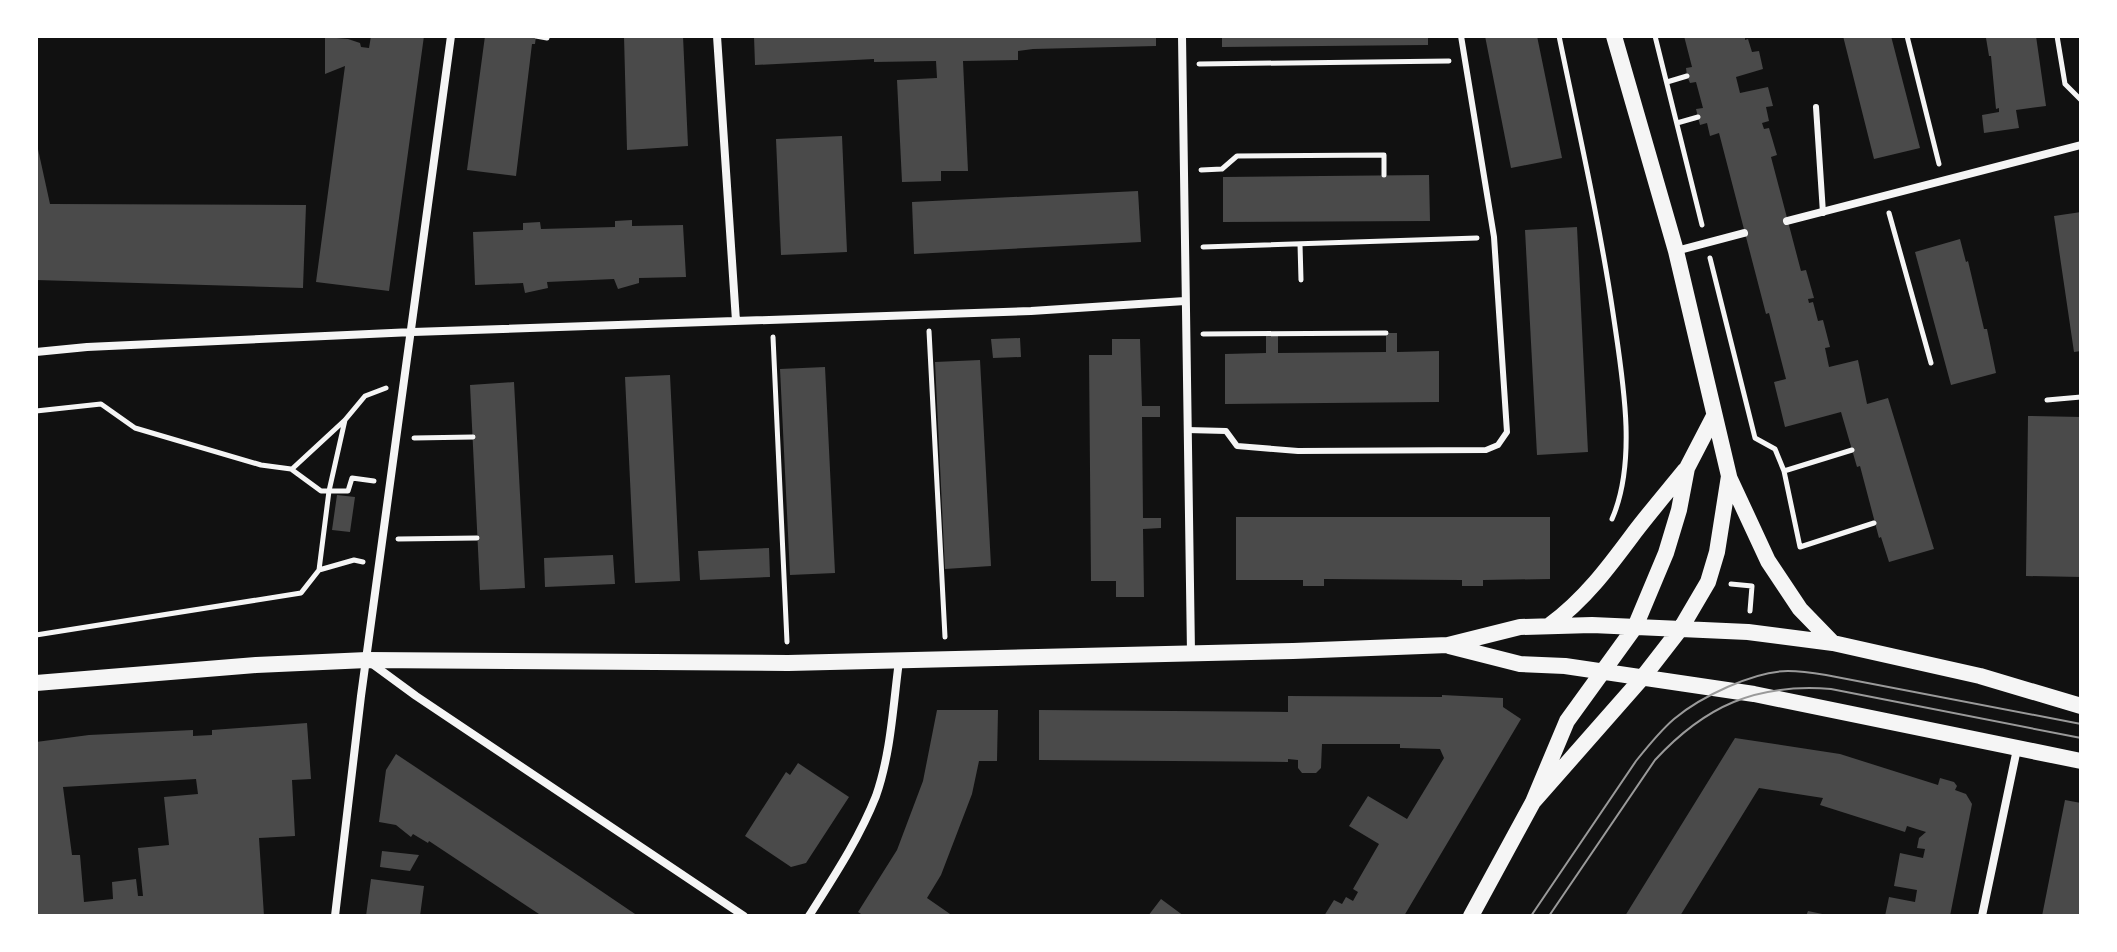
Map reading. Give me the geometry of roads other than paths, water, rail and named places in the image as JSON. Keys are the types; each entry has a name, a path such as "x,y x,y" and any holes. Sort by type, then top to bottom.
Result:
{"main road":[{"path":"1614,36 1676,251 1729,476 1768,561 1800,609 1833,643"},
{"path":"1550,625 1582,599 1601,578 1687,468 1714,416"},
{"path":"1471,916 1533,802 1567,721 1635,627 1666,553 1687,468"},
{"path":"1533,802 1643,677 1681,628 1708,582 1717,552 1729,476"},
{"path":"36,683 256,665 367,660 788,663 1448,645 1520,627 1550,625 1748,632 1833,643 1980,676 2081,706"},
{"path":"1448,645 1520,664 1602,671 1754,694 2081,761"}],"street":[{"path":"335,916 451,36"},
{"path":"717,36 736,321"},
{"path":"1182,36 1191,653"},
{"path":"1787,221 2081,145"},
{"path":"1676,251 1744,233"},
{"path":"36,352 413,332 928,314 1185,301"},
{"path":"367,660 744,916"},
{"path":"809,916 849,854 876,796 888,752 899,661"},
{"path":"1982,916 2017,749"}],"lane":[{"path":"1187,430 1226,431 1237,446 1298,451 1486,450 1498,445 1507,432 1494,237 1461,36"},
{"path":"1816,107 1823,213"}],"tram line":[{"path":"1531,916 1636,761 1659,734 1698,702 1744,680 1774,672 1812,673 2081,724"},
{"path":"1549,916 1655,760 1693,725 1734,702 1779,690 1831,689 2081,738"}]}
